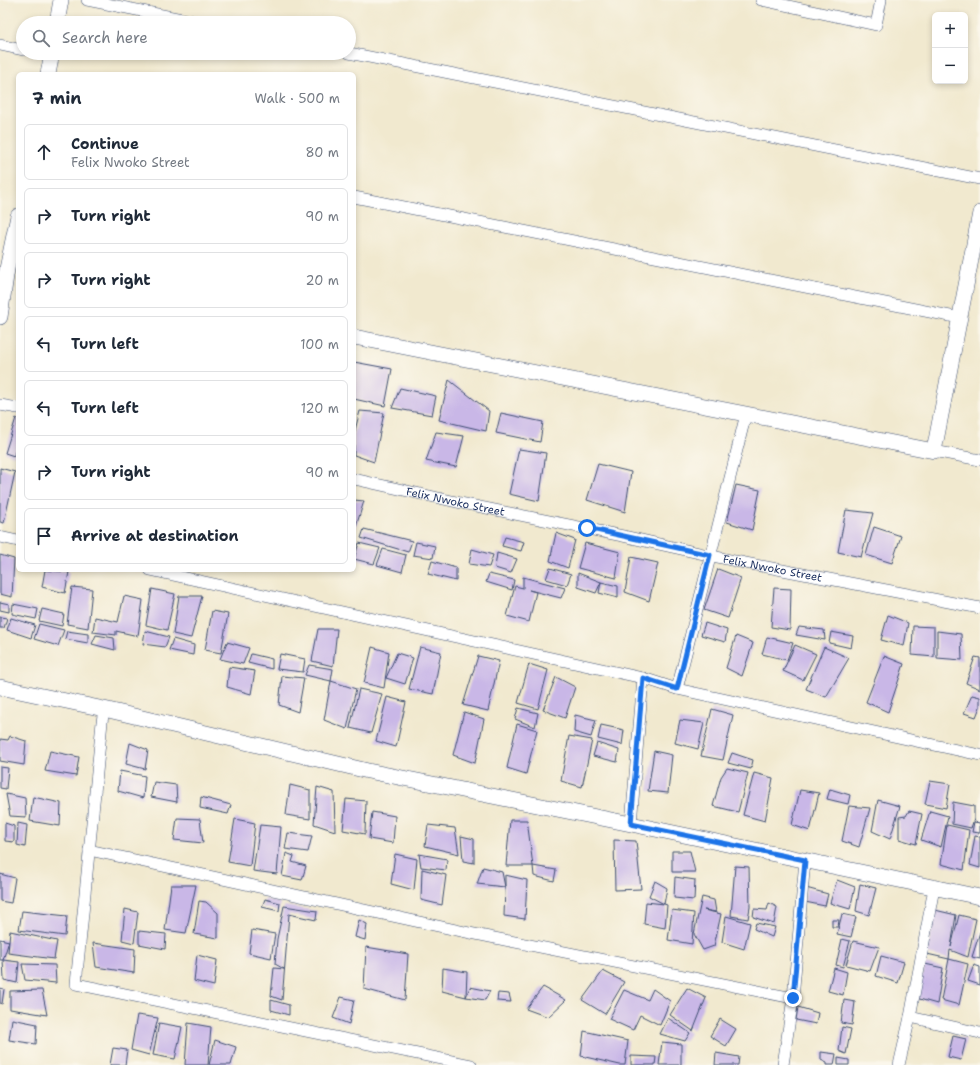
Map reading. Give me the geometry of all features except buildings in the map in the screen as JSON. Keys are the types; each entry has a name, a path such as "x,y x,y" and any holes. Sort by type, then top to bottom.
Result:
{"street":[{"path":"58,16 61,0"},
{"path":"87,0 167,16"},
{"path":"761,0 876,24 881,0"},
{"path":"0,45 16,48"},
{"path":"356,53 980,179"},
{"path":"48,72 49,60"},
{"path":"356,197 960,318"},
{"path":"934,452 980,213"},
{"path":"0,317 2,298 13,270 16,238"},
{"path":"356,337 980,460"},
{"path":"0,405 16,408"},
{"path":"677,689 746,414"},
{"name":"Felix Nwoko Street","path":"356,479 735,561 980,608"},
{"path":"0,537 16,541"},
{"path":"159,572 643,678 677,689 980,754"},
{"path":"631,824 643,678"},
{"path":"0,687 104,709 368,770 980,897"},
{"path":"104,709 76,984 471,1065"},
{"path":"89,850 470,933 793,998"},
{"path":"783,1065 793,998 805,860"},
{"path":"899,1065 910,1017 934,888"},
{"path":"910,1017 980,1033"}],"route":[{"path":"587,528 710,555 677,689 643,678 631,824 805,860 793,998"}]}
